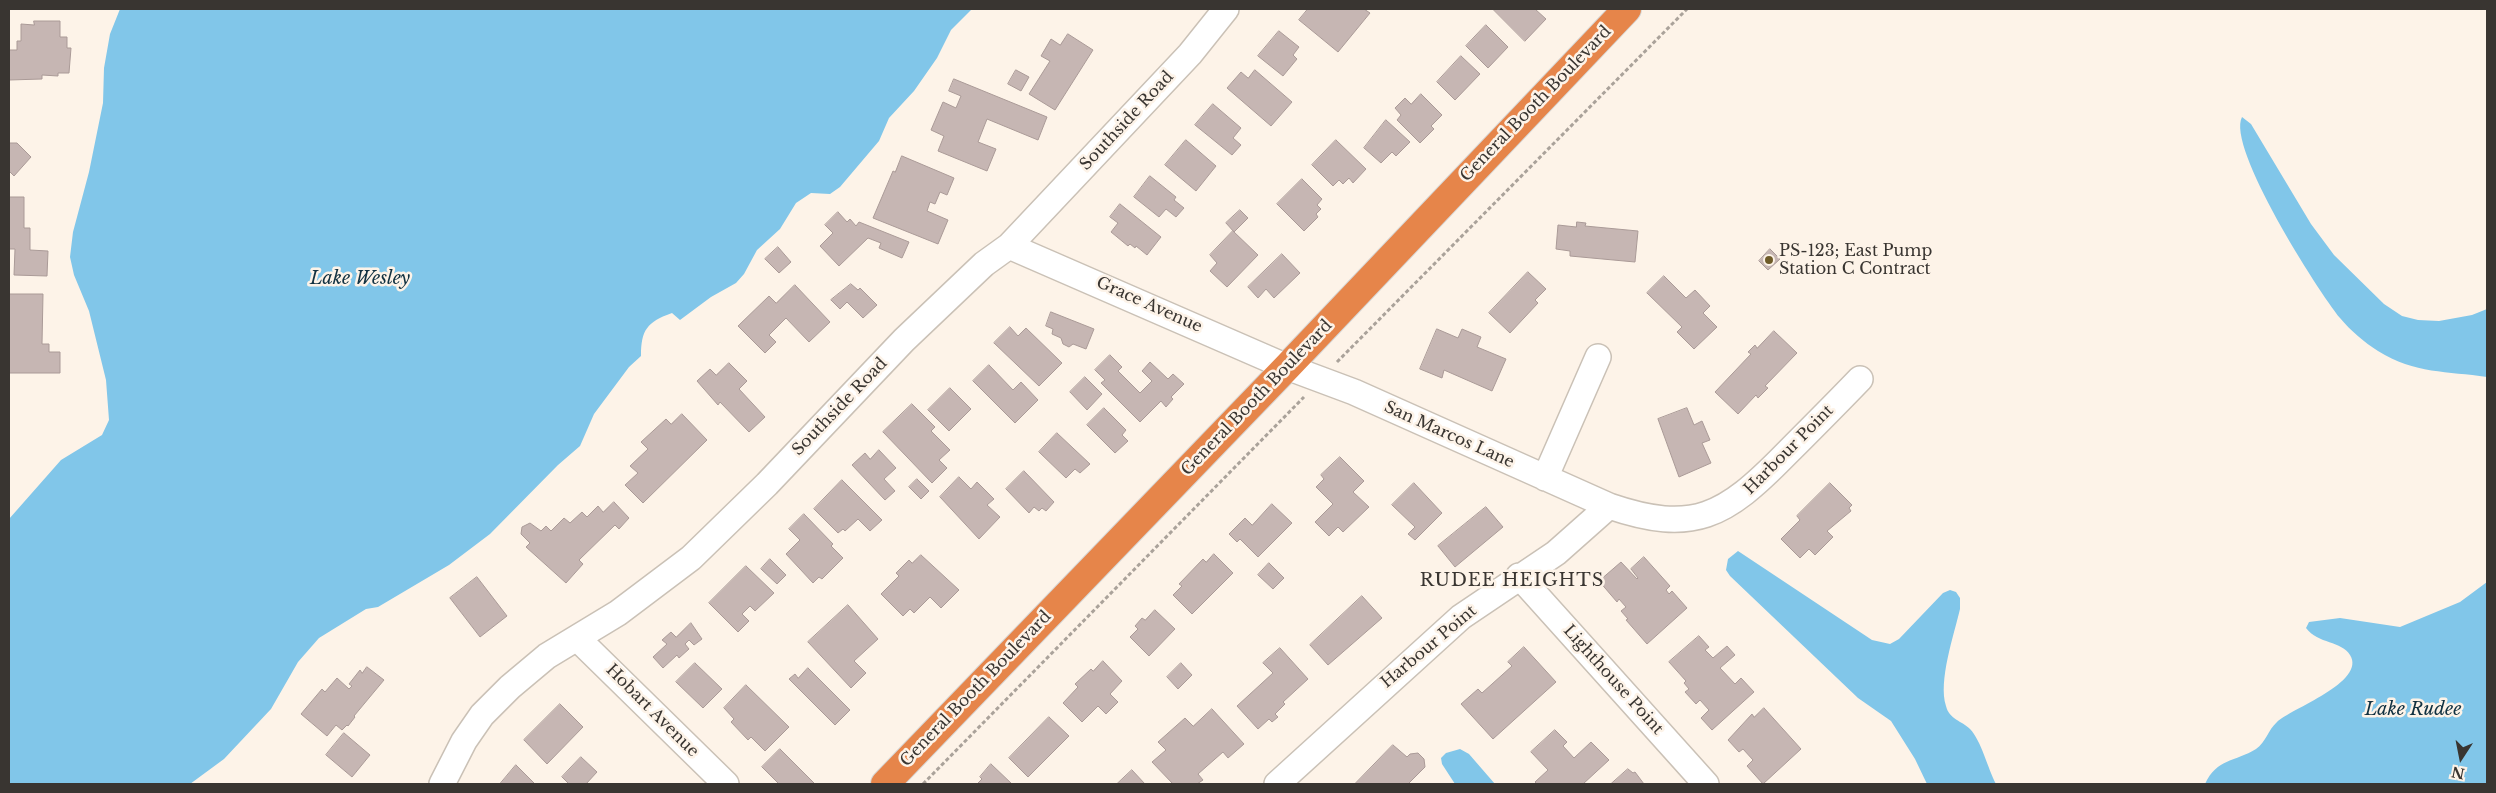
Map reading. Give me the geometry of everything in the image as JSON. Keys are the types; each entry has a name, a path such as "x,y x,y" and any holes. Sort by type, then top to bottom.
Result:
{"highway":[{"name":"General Booth Boulevard","path":"885,784 1627,9"}],"street":[{"name":"Southside Road","path":"442,784 464,741 482,716 528,670 653,589 697,552 767,484 904,340 984,264 1009,246 1190,54 1226,9"},
{"name":"Grace Avenue","path":"1009,246 1138,300 1287,366"},
{"path":"1546,478 1598,356"},
{"name":"San Marcos Lane","path":"1287,366 1354,392 1609,506"},
{"name":"Harbour Point","path":"1277,784 1461,617 1519,576 1556,553 1609,506 1630,513 1670,519 1703,516 1727,506 1752,488 1860,379"},
{"name":"Lighthouse Point","path":"1519,576 1706,784"},
{"name":"Hobart Avenue","path":"578,639 726,784"}],"water":[{"name":"Lake Wesley","path":"120,9 972,9 951,30 937,58 914,91 889,118 879,141 840,187 830,194 811,193 796,203 780,229 757,250 744,274 736,283 711,297 680,320 672,313 663,316 651,324 644,333 641,356 629,367 594,414 580,446 558,465 490,534 449,565 378,607 366,609 319,638 298,662 271,709 224,759 190,784 9,784 9,519 61,460 102,435 109,420 106,380 89,311 74,275 70,257 73,232 89,172 103,103 104,68 110,34"},
{"path":"2242,117 2251,124 2311,224 2334,255 2384,304 2402,316 2418,320 2439,321 2472,315 2487,309 2487,377 2418,368 2405,364 2373,348 2344,323 2295,250 2260,187 2247,157 2241,133"},
{"path":"1738,551 1872,640 1890,644 1899,639 1943,593 1950,590 1956,592 1960,598 1960,609 1945,671 1944,696 1946,706 1953,717 1967,726 1974,734 1996,784 1927,784 1915,759 1891,721 1858,698 1730,576 1726,570 1728,559"},
{"name":"Lake Rudee","path":"2487,582 2487,784 2205,784 2215,769 2256,749 2277,722 2325,694 2348,675 2352,665 2350,655 2341,647 2311,633 2306,628 2309,622 2340,618 2400,627 2460,602"},
{"path":"1460,749 1469,754 1495,784 1455,784 1442,764 1441,758 1446,753"}],"building":[{"path":"1308,9 1364,9 1370,13 1338,52 1299,20"},
{"path":"1493,9 1535,9 1546,19 1525,41"},
{"path":"34,21 60,21 60,37 67,37 67,48 71,48 69,73 58,73 58,76 42,75 42,79 9,80 9,50 17,50 17,41 21,41 21,24 34,25"},
{"path":"1486,25 1508,47 1488,68 1466,46"},
{"path":"1279,31 1299,47 1293,55 1297,59 1283,76 1258,56"},
{"path":"1068,34 1093,50 1055,110 1029,94 1050,61 1041,56 1051,39 1060,45"},
{"path":"1461,56 1480,74 1455,100 1437,82"},
{"path":"1016,70 1029,77 1021,91 1008,84"},
{"path":"1255,70 1292,102 1271,126 1227,88 1241,72 1248,78"},
{"path":"954,79 1047,117 1038,140 987,119 978,142 996,149 987,171 938,151 944,136 931,130 943,102 956,108 961,96 949,91"},
{"path":"1421,94 1442,115 1431,126 1434,129 1420,143 1397,120 1401,115 1395,108 1405,98 1411,104"},
{"path":"1213,104 1241,128 1233,138 1241,145 1232,155 1195,125"},
{"path":"1386,120 1410,142 1396,156 1392,152 1381,163 1364,148"},
{"path":"1186,140 1216,166 1196,191 1165,165"},
{"path":"1336,140 1366,169 1353,183 1349,178 1343,184 1339,180 1333,186 1312,165"},
{"path":"9,143 17,143 31,157 14,176 9,171"},
{"path":"902,156 954,178 947,195 940,192 935,204 930,202 927,211 948,220 938,244 873,218 893,171 895,172"},
{"path":"1150,176 1176,197 1174,200 1184,208 1176,217 1166,209 1159,217 1134,197"},
{"path":"1302,179 1322,199 1317,205 1321,209 1316,214 1318,217 1304,231 1277,204"},
{"path":"9,197 24,197 24,228 30,228 30,250 48,251 47,276 14,275 15,249 9,249"},
{"path":"1120,204 1161,237 1147,255 1136,246 1135,248 1130,244 1128,246 1111,232 1118,223 1110,217"},
{"path":"1240,210 1248,218 1234,232 1226,223"},
{"path":"838,212 847,222 850,219 856,226 859,222 909,242 902,258 879,248 881,243 868,238 839,266 820,246 833,233 825,225"},
{"path":"1577,222 1586,223 1585,226 1638,231 1635,262 1570,256 1570,251 1556,249 1558,225 1576,227"},
{"path":"1233,231 1258,255 1227,287 1210,271 1217,263 1210,255"},
{"path":"778,247 791,262 779,273 765,259"},
{"name":"PS-123; East Pump Station C Contract","path":"1770,249 1780,259 1768,270 1759,261"},
{"path":"1282,254 1300,273 1274,298 1266,289 1258,298 1248,287"},
{"path":"1528,272 1546,289 1535,300 1538,303 1510,333 1489,313"},
{"path":"1664,276 1686,298 1695,290 1710,306 1703,313 1717,327 1694,349 1677,332 1682,327 1647,293"},
{"path":"851,284 858,290 860,288 877,305 863,318 847,302 840,309 831,300"},
{"path":"795,285 830,322 809,342 786,318 769,335 776,342 765,353 738,326 769,296 776,303"},
{"path":"9,294 43,294 42,344 49,344 49,352 60,352 60,373 9,373"},
{"path":"1051,312 1094,329 1086,349 1073,344 1069,347 1063,344 1061,338 1052,334 1053,329 1046,326"},
{"path":"1010,327 1018,336 1026,328 1062,363 1039,386 994,343"},
{"path":"1437,329 1458,338 1462,329 1481,337 1477,347 1506,359 1492,391 1444,370 1442,378 1420,369"},
{"path":"1774,331 1797,353 1765,386 1768,388 1758,398 1756,395 1738,414 1715,392 1751,354 1748,352 1755,345 1757,348"},
{"path":"1110,355 1122,367 1118,371 1140,393 1152,381 1142,371 1150,362 1168,379 1173,374 1184,384 1171,397 1173,399 1166,407 1161,401 1140,422 1101,383 1105,380 1095,370"},
{"path":"729,363 747,381 739,389 765,417 749,432 720,402 718,405 697,381 710,369 716,375"},
{"path":"989,365 1013,390 1021,382 1038,400 1015,423 973,381"},
{"path":"1085,377 1102,394 1087,410 1070,392"},
{"path":"950,388 971,409 949,431 928,410"},
{"path":"912,404 935,427 931,431 950,450 939,460 947,468 932,483 883,432"},
{"path":"1104,408 1126,430 1122,435 1128,441 1115,453 1087,425"},
{"path":"1687,408 1694,425 1702,421 1710,440 1702,443 1711,463 1679,477 1658,419"},
{"path":"682,414 707,440 643,503 625,485 638,473 630,466 648,449 641,442 666,419 671,424"},
{"path":"1057,433 1090,464 1080,473 1075,469 1066,478 1039,452"},
{"path":"879,450 896,468 884,479 895,491 885,500 852,465 865,453 870,459"},
{"path":"1340,457 1364,481 1353,492 1369,507 1343,532 1338,527 1329,536 1315,522 1333,504 1316,487 1324,479 1321,475"},
{"path":"1024,471 1054,502 1046,511 1042,508 1039,511 1034,507 1029,513 1006,489"},
{"path":"959,477 971,489 977,482 994,499 987,505 1000,517 979,539 940,497"},
{"path":"917,479 929,491 921,499 909,487"},
{"path":"842,480 882,520 870,531 858,519 845,531 843,529 838,533 814,509"},
{"path":"1414,483 1442,513 1415,540 1408,534 1415,527 1392,505"},
{"path":"1830,483 1852,505 1849,508 1851,511 1827,531 1833,537 1815,555 1809,549 1800,558 1781,539 1800,520 1797,516"},
{"path":"614,502 629,518 619,529 615,525 579,560 583,564 566,583 526,547 530,543 521,534 522,527 530,523 541,531 546,526 551,531 564,518 570,523 582,512 587,517 598,506 603,512"},
{"path":"1272,504 1292,523 1258,557 1240,539 1237,542 1229,534 1245,518 1252,525"},
{"path":"1486,507 1503,527 1455,567 1438,546"},
{"path":"804,514 833,544 831,546 843,558 822,579 819,577 813,583 786,554 800,540 789,529"},
{"path":"1214,554 1233,573 1192,614 1173,595 1182,586 1179,584 1203,559 1206,562"},
{"path":"921,555 959,590 941,608 930,597 914,613 910,609 903,616 881,594 899,576 896,573 909,560 912,563"},
{"path":"1644,557 1670,586 1666,590 1669,594 1672,591 1687,608 1647,644 1626,620 1628,619 1621,611 1626,607 1619,599 1617,602 1599,581 1621,562 1637,579 1631,569"},
{"path":"770,559 786,575 777,584 761,569"},
{"path":"1269,563 1284,578 1273,589 1258,575"},
{"path":"746,566 774,593 755,611 750,606 742,614 749,621 738,632 709,603"},
{"path":"477,577 507,616 480,637 450,598"},
{"path":"1362,596 1382,618 1328,665 1310,645"},
{"path":"848,605 878,639 854,661 866,673 851,688 808,642"},
{"path":"1155,610 1175,629 1149,656 1130,637 1138,629 1135,626 1142,618 1145,620"},
{"path":"691,623 702,639 694,645 689,640 685,644 689,649 679,658 677,655 663,668 653,657 667,644 662,640 671,632 676,637"},
{"path":"1699,636 1709,647 1705,650 1713,658 1727,646 1735,655 1720,668 1735,684 1741,678 1754,692 1712,730 1701,718 1709,710 1700,700 1696,704 1685,692 1689,689 1684,683 1686,681 1669,662"},
{"path":"1524,647 1556,682 1493,739 1461,704 1478,689 1482,693 1512,666 1508,662"},
{"path":"1280,648 1308,679 1283,702 1285,704 1275,714 1278,717 1272,722 1269,719 1258,729 1237,706 1273,673 1263,663"},
{"path":"1103,661 1122,681 1110,694 1118,702 1106,714 1098,706 1082,722 1063,703 1078,687 1075,684"},
{"path":"695,663 722,689 703,708 676,682"},
{"path":"1181,663 1192,675 1178,689 1167,677"},
{"path":"367,667 384,680 348,726 342,730 336,725 327,736 301,714 322,689 325,692 337,678 349,689 352,686 349,684 360,670 362,673"},
{"path":"808,668 850,710 835,725 789,679 795,674 798,678"},
{"path":"746,685 789,727 765,751 751,737 748,740 731,722 734,719 724,708"},
{"path":"560,704 583,727 547,764 524,740"},
{"path":"1764,708 1801,749 1763,784 1747,766 1753,760 1743,749 1739,752 1728,740 1752,714 1754,717"},
{"path":"1212,709 1244,744 1228,758 1223,752 1198,774 1203,780 1197,784 1173,784 1152,762 1166,750 1158,742 1185,718 1193,726"},
{"path":"1049,717 1069,736 1028,777 1009,758"},
{"path":"1555,730 1567,742 1563,746 1574,758 1591,742 1609,760 1583,784 1537,784 1535,782 1548,770 1531,752"},
{"path":"344,733 370,755 352,777 326,755"},
{"path":"1393,745 1407,757 1410,754 1418,753 1424,759 1425,767 1408,784 1355,784"},
{"path":"780,749 815,784 779,784 762,767"},
{"path":"581,757 597,772 586,784 569,784 562,777"},
{"path":"991,764 1012,784 977,784 982,779 980,777"},
{"path":"516,765 535,784 500,784"},
{"path":"1628,769 1633,773 1635,772 1644,784 1611,784"},
{"path":"1132,770 1145,784 1117,784"}],"place":[{"name":"PS-123; East Pump Station C Contract","path":"1769,260"}],"district":[{"name":"RUDEE HEIGHTS","path":"1512,581"}]}
